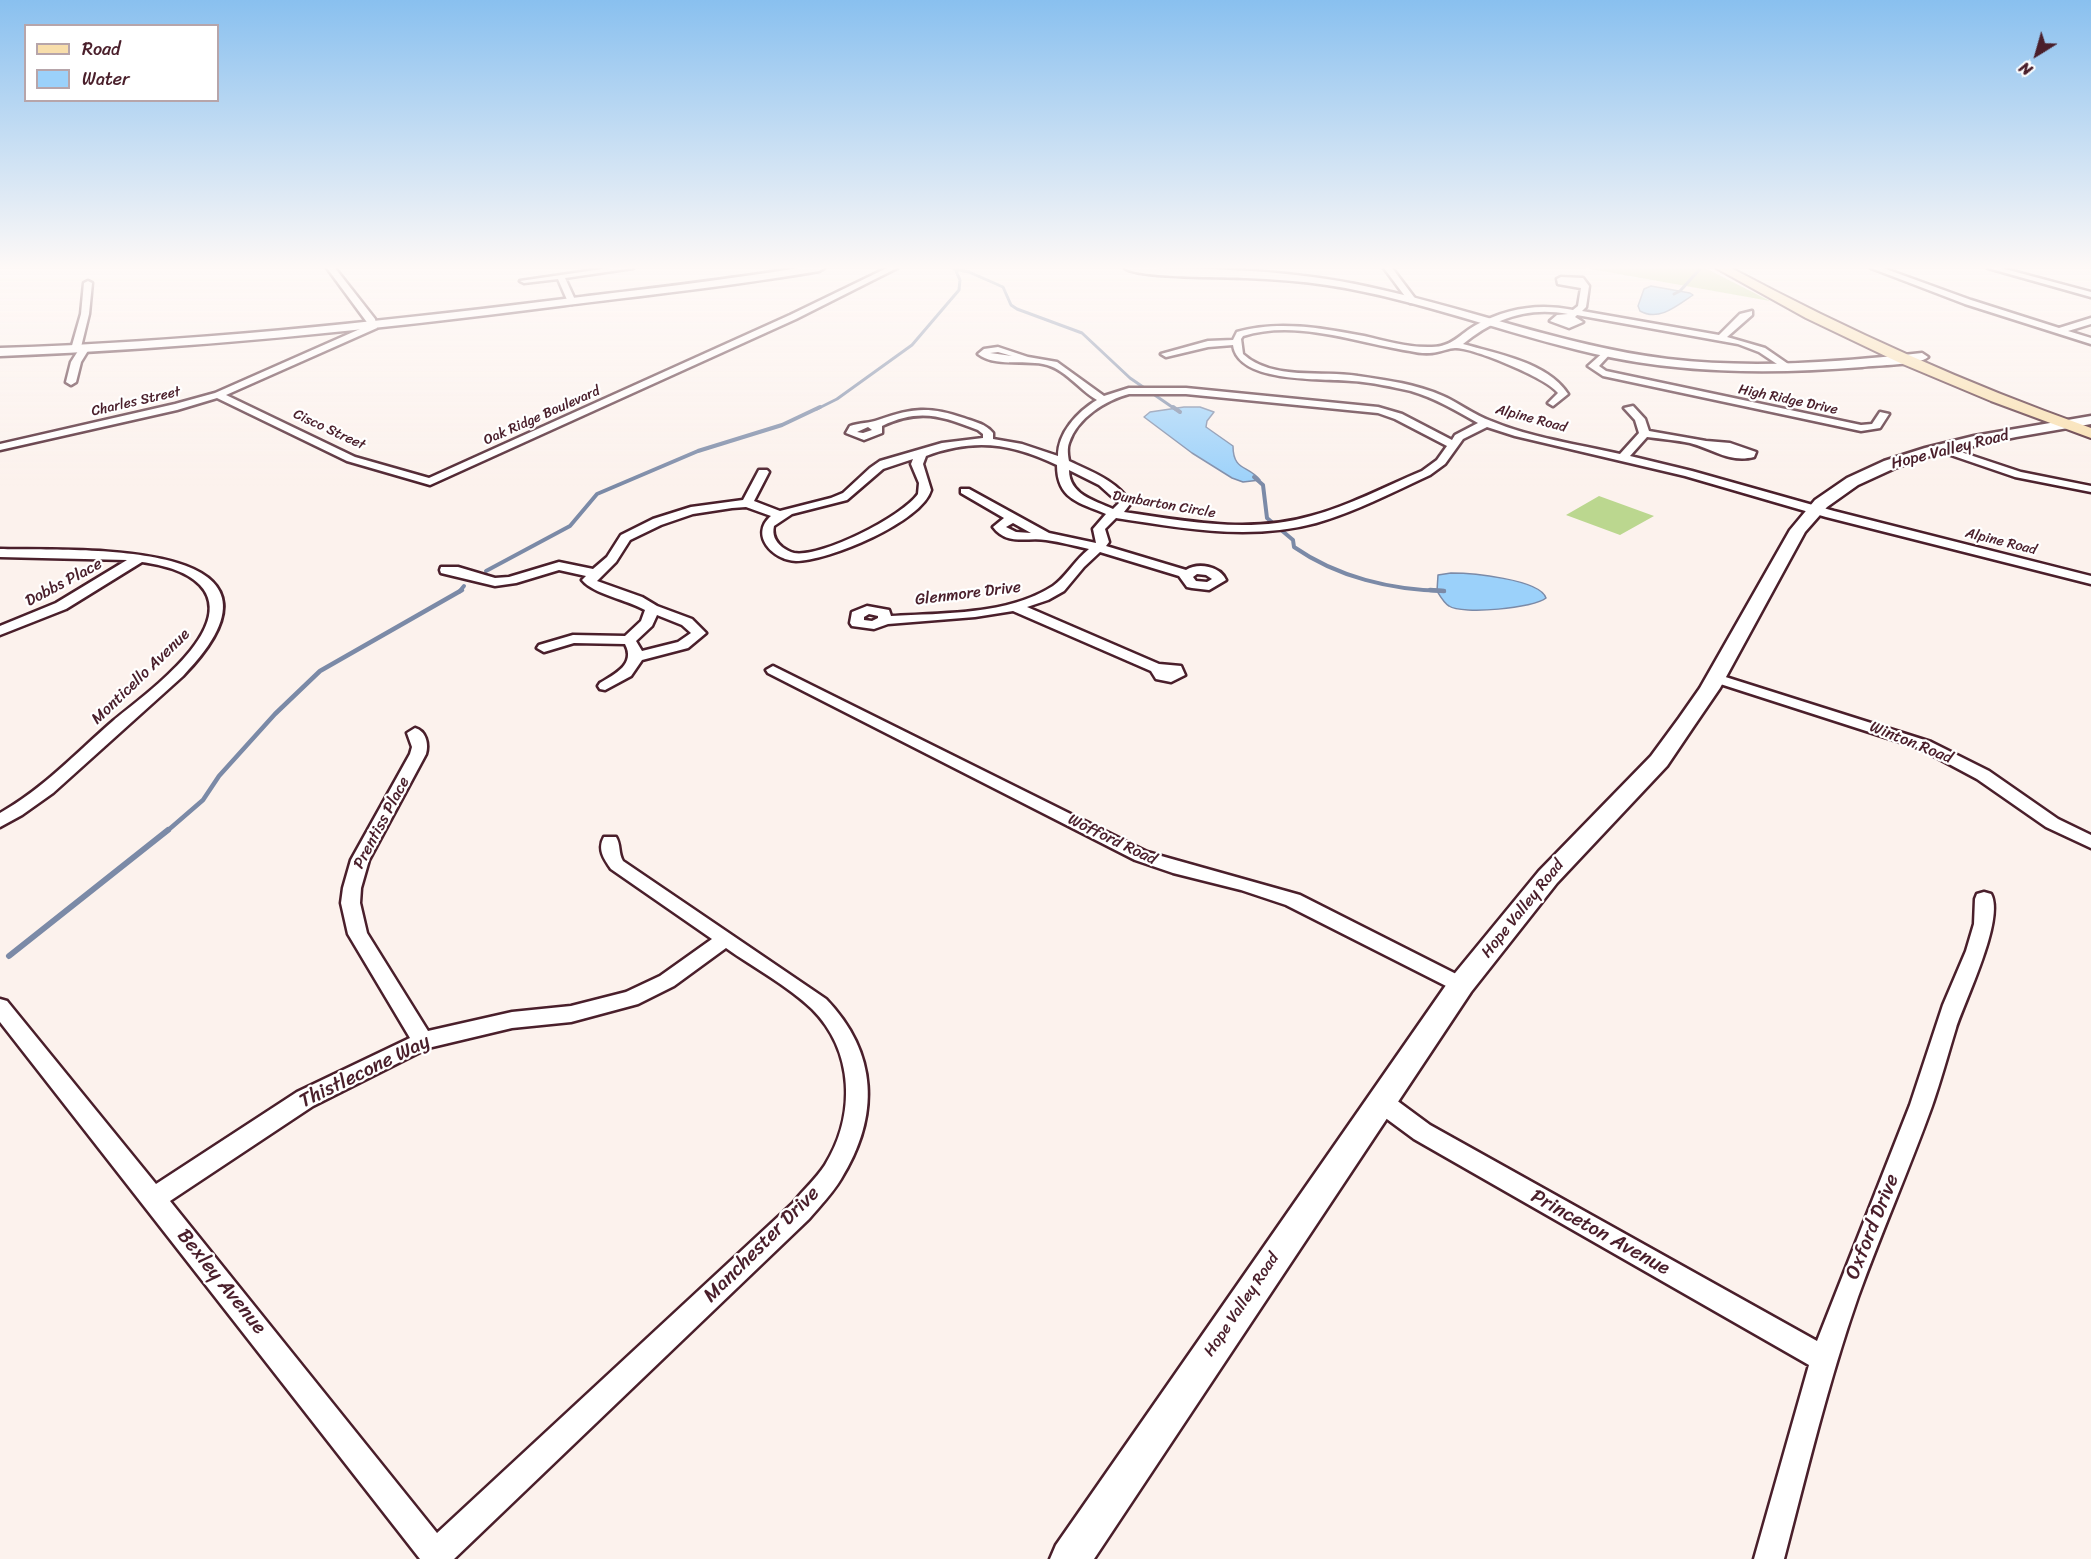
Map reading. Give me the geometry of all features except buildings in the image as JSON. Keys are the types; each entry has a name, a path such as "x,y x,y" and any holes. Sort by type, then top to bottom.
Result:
{"main road":[{"path":"1867,341 1905,359 2081,423"},
{"path":"1887,341 2081,423 2091,433"}],"street":[{"path":"71,382 81,341"},
{"path":"0,352 213,341"},
{"name":"Charles Street","path":"0,447 177,407 218,394 340,341"},
{"name":"Oak Ridge Boulevard","path":"430,482 741,341"},
{"path":"1374,341 1411,349 1440,350 1462,341"},
{"path":"1557,341 1606,353 1692,365 1789,368 1922,357"},
{"path":"1732,341 1753,346 1789,368"},
{"path":"1166,354 1208,344 1237,342"},
{"name":"Alpine Road","path":"1237,342 1242,358 1262,369 1282,373 1355,378 1414,389 1439,398 1486,423 1528,436 1688,472 1813,509 2091,580"},
{"path":"1456,345 1509,361 1557,385 1563,394 1553,403"},
{"name":"High Ridge Drive","path":"1606,353 1593,366 1603,373 1666,388 1861,428 1875,428 1880,425 1884,414"},
{"path":"1024,358 1062,367 1090,393 1104,400"},
{"name":"Dunbarton Circle","path":"1453,444 1432,436 1399,416 1378,410 1176,390 1137,390 1104,400 1078,420 1066,435 1062,462 1063,481 1072,493 1092,506 1115,514 1212,530 1261,528 1298,523 1336,512 1426,473 1441,462 1453,444 1467,431 1486,423"},
{"name":"Cisco Street","path":"218,394 351,459 430,482"},
{"path":"1623,457 1644,433 1640,419 1629,408"},
{"path":"876,425 902,414 926,410 982,428 988,433 988,440"},
{"name":"Hope Valley Road","path":"1070,1559 1461,985 1548,877 1659,761 1716,678 1793,540 1813,509 1838,489 1863,475 1914,456 2081,423"},
{"path":"1644,433 1701,444"},
{"path":"921,454 917,464 926,486 921,500 900,517 826,551 809,556 795,557 774,549 767,531 780,514 841,499 881,465 921,454 946,444 988,440 1023,446 1062,462 1112,488 1125,503 1102,523 1099,529 1103,542 1099,548"},
{"path":"1951,447 1989,466 2019,475 2091,489"},
{"path":"747,503 763,472"},
{"path":"965,491 1012,518 999,527 1005,533 1027,537 1045,536 1099,548 1187,574"},
{"path":"636,657 683,645 699,633 687,622 652,609 637,600 592,584 589,580 612,559 625,538 643,527 691,511 747,503 780,514"},
{"name":"Glenmore Drive","path":"885,620 1017,607 1042,598 1060,588 1078,565 1099,548"},
{"name":"Monticello Avenue","path":"0,553 140,558 178,567 202,580 216,598 218,612 213,626 195,654 72,770 0,820"},
{"name":"Dobbs Place","path":"0,631 61,606 140,558"},
{"path":"446,570 456,570 495,582 512,580 556,566 571,567 595,574"},
{"path":"1017,607 1033,616 1159,669"},
{"path":"629,640 647,623 652,609"},
{"path":"544,648 573,639 629,640 634,645 636,657 632,669 605,686"},
{"name":"Wofford Road","path":"773,670 1140,856 1179,869 1244,884 1293,900 1461,985"},
{"name":"Winton Road","path":"1716,678 1925,745 1983,775 2052,823 2091,842"},
{"name":"Prentiss Place","path":"415,733 420,747 418,754 358,862 350,897 351,918 358,934 423,1041"},
{"name":"Manchester Drive","path":"437,1557 801,1211 832,1172 851,1136 858,1108 854,1054 848,1041 822,1007 617,865 610,855 610,841"},
{"name":"Oxford Drive","path":"1769,1559 1824,1359 1845,1294 1921,1105 1953,1005 1976,951 1983,924 1984,899"},
{"name":"Thistlecone Way","path":"154,1198 305,1098 423,1041 512,1020 571,1014 631,998 667,981 725,939"},
{"name":"Bexley Avenue","path":"0,1007 437,1557"},
{"name":"Princeton Avenue","path":"1380,1101 1422,1132 1824,1359"}],"green space":[{"path":"1599,496 1654,516 1620,535 1566,515"}],"water":[{"path":"1200,407 1214,412 1207,421 1206,427 1233,446 1238,464 1260,480 1243,482 1232,478 1192,453 1144,417 1150,412"},
{"path":"1451,573 1503,578 1531,586 1541,591 1546,598 1539,602 1514,607 1483,610 1456,609 1447,605 1437,591 1438,575"}],"waterway":[{"path":"817,409 837,399 916,341"},
{"path":"1090,341 1130,378 1175,409"},
{"path":"486,571 570,526 597,494 698,451 782,425 820,407"},
{"path":"1173,407 1180,412"},
{"path":"1254,477 1263,485 1267,518 1293,540 1294,547 1328,566 1365,580 1404,588 1444,591 1430,590"},
{"path":"459,591 464,586"},
{"path":"166,832 203,800 219,776 275,714 320,671 459,591"},
{"path":"9,956 168,830"}]}
